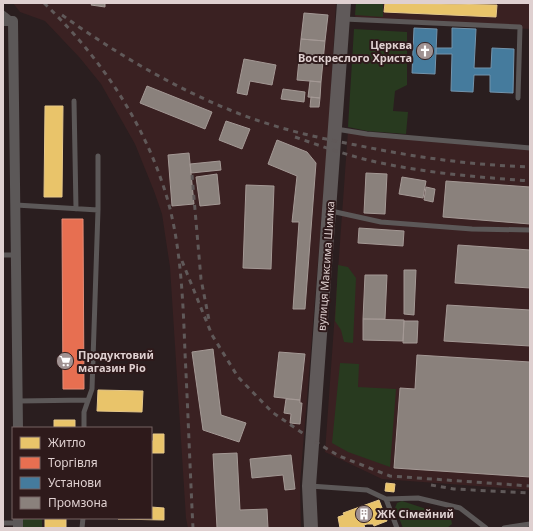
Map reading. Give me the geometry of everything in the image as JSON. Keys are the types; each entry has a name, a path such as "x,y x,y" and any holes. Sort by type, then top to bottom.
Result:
{"main road":[{"name":"вулиця Максима Шимка","path":"311,528 309,486 344,3"}],"street":[{"path":"8,21 16,205 19,401 18,427"}],"lane":[{"path":"3,13 8,21"},
{"path":"343,19 520,27 518,98"},
{"path":"74,101 76,208"},
{"path":"335,129 367,134 530,148"},
{"path":"84,427 84,412 92,389 98,210 98,156"},
{"path":"16,205 98,210"},
{"path":"330,211 381,222 530,230"},
{"path":"3,254 17,255"},
{"path":"19,401 88,400"},
{"path":"309,486 367,490 386,499 418,498 460,508 486,528"},
{"path":"386,499 397,528"},
{"path":"3,523 18,523"},
{"path":"504,528 530,524"}],"shaded area":[{"path":"13,3 336,3 329,127 300,484 301,528 188,528 186,518 170,267 162,214 135,144 101,84 80,58 45,21 20,12"},
{"path":"356,3 530,3 530,29 355,19"},
{"path":"348,131 530,148 530,490 382,479 325,452"}],"green space":[{"path":"356,3 383,3 383,17 355,15"},
{"path":"354,29 407,32 407,85 395,91 393,111 408,112 406,134 367,131 348,127"},
{"path":"338,265 348,267 356,278 353,343 344,342 341,330 335,321"},
{"path":"340,363 359,364 358,387 396,389 390,467 348,452 332,443"},
{"path":"402,501 448,516 451,519 452,524 447,528 403,528 395,508 397,503"},
{"path":"23,519 42,519 42,528 23,528"}],"building: Житло":[{"path":"385,3 497,5 496,17 384,12"},
{"path":"45,106 63,106 62,197 44,197"},
{"path":"98,390 143,391 142,412 97,411"},
{"path":"54,420 75,420 75,427 54,427"},
{"path":"153,434 164,434 164,453 152,453"},
{"path":"386,483 395,484 394,492 385,491"},
{"name":"ЖК Сімейний","path":"379,500 387,521 374,526 373,524 367,524 364,525 365,528 340,528 338,517 344,515 343,513"},
{"path":"152,507 164,508 164,520 118,519 152,519"},
{"path":"45,519 66,519 66,528 45,528"}],"building: Торгівля":[{"path":"62,219 83,219 84,389 63,389"}],"building: Установи":[{"name":"Церква Воскреслого Христа","path":"414,28 437,29 435,74 412,73"},
{"path":"452,28 476,29 474,68 491,68 492,48 514,49 513,93 490,92 490,75 474,75 473,92 451,91 452,54 436,54 436,48 452,48"}],"building: Промзона":[{"path":"92,3 105,3 105,7 91,5"},
{"path":"304,13 328,15 325,41 301,39"},
{"path":"301,39 325,41 321,82 297,80"},
{"path":"244,59 276,65 272,85 250,81 247,95 237,93"},
{"path":"310,81 321,82 320,98 308,97"},
{"path":"147,86 212,112 205,129 140,103"},
{"path":"283,89 305,92 304,102 281,99"},
{"path":"311,97 320,98 319,107 310,107"},
{"path":"226,121 250,129 242,149 219,140"},
{"path":"277,140 307,152 316,163 305,309 293,309 299,222 292,222 297,176 268,164"},
{"path":"189,153 194,204 172,206 168,155"},
{"path":"220,161 221,170 191,173 190,164"},
{"path":"366,173 387,174 385,214 364,213"},
{"path":"217,174 220,204 200,206 196,177"},
{"path":"402,177 426,181 423,198 399,194"},
{"path":"446,181 530,187 530,224 443,217"},
{"path":"246,185 274,186 271,269 243,268"},
{"path":"426,187 435,189 433,202 424,200"},
{"path":"359,228 404,231 403,246 358,243"},
{"path":"458,245 530,250 530,288 455,283"},
{"path":"404,270 416,270 414,315 404,314"},
{"path":"365,275 387,275 385,319 363,319"},
{"path":"447,305 530,310 530,346 444,341"},
{"path":"363,319 404,320 403,341 363,340"},
{"path":"404,321 418,321 417,343 403,343"},
{"path":"213,349 221,415 246,423 239,442 203,430 192,352"},
{"path":"279,352 305,354 300,400 274,397"},
{"path":"417,355 530,362 530,477 394,468 400,388 415,389"},
{"path":"286,399 300,400 300,403 302,403 300,424 290,423 291,414 284,413"},
{"path":"237,453 240,510 267,509 268,528 217,528 213,454"},
{"path":"291,455 295,489 285,490 283,475 252,478 250,459"}],"railway":[{"path":"44,3 82,44 116,88 143,136 164,188 170,208 178,249 182,291 193,528"},
{"path":"62,15 122,55 165,79 208,101 261,122 324,139 399,153 442,160 530,167"},
{"path":"295,137 353,156 411,169 530,181"},
{"path":"192,175 201,279 209,320"},
{"path":"182,261 212,335 238,377 272,412 314,441 339,456 390,476 530,486"},
{"path":"431,485 454,489 530,493"}],"place":[{"name":"Церква Воскреслого Христа","path":"425,51"},
{"name":"Продуктовий магазин Ріо","path":"65,361"},
{"name":"ЖК Сімейний","path":"364,514"}]}
